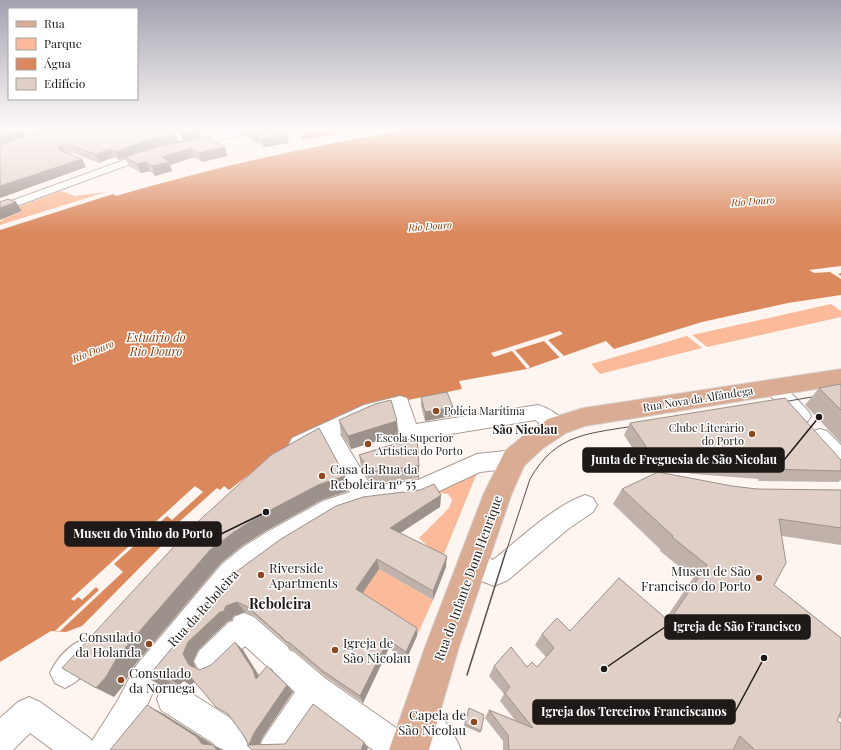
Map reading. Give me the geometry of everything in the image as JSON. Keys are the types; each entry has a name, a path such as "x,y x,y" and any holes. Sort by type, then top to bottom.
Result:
{"main road":[{"name":"Rua Nova da Alfândega","path":"557,426 583,417 841,377"},
{"name":"Rua do Infante Dom Henrique","path":"410,750 442,647 498,493 514,460 533,442 557,426"}],"street":[{"path":"0,203 105,163"},
{"path":"0,203 116,163"},
{"path":"774,387 840,456"},
{"path":"280,456 327,430 371,410 401,407 408,433 538,412 557,426"},
{"path":"327,430 365,497"},
{"path":"345,462 366,455"},
{"name":"Rua da Reboleira","path":"105,750 129,711 145,677 170,644 230,574 252,556 276,540 331,508 365,497 420,490 477,463 514,460"},
{"path":"473,564 494,573 500,571 560,521 585,505"},
{"path":"207,663 242,629 281,659 316,690 401,750"},
{"path":"66,673 97,638"},
{"path":"274,750 316,690"},
{"path":"172,699 224,732 238,750"},
{"path":"421,712 445,750"},
{"path":"0,740 29,713 80,750"}],"green space":[{"path":"61,191 75,196 106,192 0,225 0,221 4,220 3,219 23,211 15,208"},
{"path":"831,304 841,311 841,317 707,347 692,335"},
{"path":"687,336 702,348 600,374 591,364"},
{"path":"477,473 444,554 433,551 419,538 449,508 452,500 448,494 432,492"},
{"path":"379,569 433,600 417,636 359,598"}],"water":[{"name":"Estuário do Rio Douro","path":"242,163 841,163 841,295 788,303 702,322 614,349 606,341 527,369 459,381 462,389 403,401 268,460 229,490 224,486 220,490 217,488 179,522 182,525 82,626 66,632 51,631 0,662 0,230 113,194 116,196"}],"pier":[{"path":"841,266 841,273 838,274 841,276 841,279 830,272 814,273 809,270"},
{"path":"560,331 563,334 548,340 564,356 560,358 544,341 515,350 530,367 527,369 512,351 494,357 491,353"},
{"path":"195,486 203,492 172,520 167,516 114,564 123,572 60,631 55,631 99,590 96,587 82,600 78,597 74,601 71,599"}],"building":[{"path":"0,163 70,163 0,186"},
{"path":"148,163 165,163 152,166"},
{"path":"8,199 16,202 0,208 0,202"},
{"path":"841,384 841,410 819,388"},
{"path":"447,392 453,407 425,412 421,397"},
{"path":"785,398 841,460 841,471 769,469 768,467 702,462 651,454 630,423"},
{"path":"391,400 397,421 348,436 339,420 375,404"},
{"path":"319,428 345,476 318,485 259,516 210,550 118,656 106,677 96,688 62,668 191,528 271,455"},
{"path":"417,437 419,466 370,472 359,455"},
{"path":"658,472 732,486 757,489 841,490 841,528 779,519 786,563 774,585 841,638 841,711 837,721 841,723 841,750 755,750 740,736 733,750 509,750 508,735 489,710 533,728 505,693 510,687 494,666 511,647 527,667 532,662 537,667 554,648 542,634 557,618 570,631 619,578 669,621 707,565 672,537 673,536 622,489"},
{"path":"434,484 441,495 390,528 447,556 433,591 377,559 356,589 417,628 406,652 388,640 360,696 323,671 290,643 285,641 248,607 237,602 226,606 224,611 220,612 188,642 183,654 189,665 200,670 211,665 235,642 253,670 256,679 267,666 287,685 254,733 249,745 228,714 216,707 187,673 180,678 174,673 169,678 160,675 151,679 147,678 233,574 281,539 336,506 363,497 420,490"},
{"path":"313,704 364,742 361,750 252,750 247,745 285,744"},
{"path":"147,705 197,737 202,744 213,745 217,750 110,750"},
{"name":"Capela de São Nicolau","path":"469,708 484,715 481,731 465,724"}],"tram line":[{"path":"777,403 841,392"},
{"path":"506,552 530,479 541,463 552,452 564,443 577,437 591,433 639,425"},
{"path":"467,675 506,551"}],"place":[{"name":"Polícia Marítima","path":"436,411"},
{"name":"Junta de Freguesia de São Nicolau","path":"819,417"},
{"name":"Clube Literário do Porto","path":"752,434"},
{"name":"Escola Superior Artística do Porto","path":"368,444"},
{"name":"Casa da Rua da Reboleira nº 55","path":"322,476"},
{"name":"Museu do Vinho do Porto","path":"266,512"},
{"name":"Riverside Apartments","path":"261,575"},
{"name":"Museu de São Francisco do Porto","path":"759,578"},
{"name":"Consulado da Holanda","path":"149,644"},
{"name":"Igreja de São Nicolau","path":"335,650"},
{"name":"Igreja dos Terceiros Franciscanos","path":"764,658"},
{"name":"Igreja de São Francisco","path":"604,669"},
{"name":"Consulado da Noruega","path":"121,680"},
{"name":"Capela de São Nicolau","path":"474,722"}],"district":[{"name":"São Nicolau","path":"525,430"},
{"name":"Reboleira","path":"280,604"}],"water label":[{"name":"Rio Douro","path":"753,201"},
{"name":"Rio Douro","path":"430,226"},
{"name":"Rio Douro","path":"93,351"}]}
